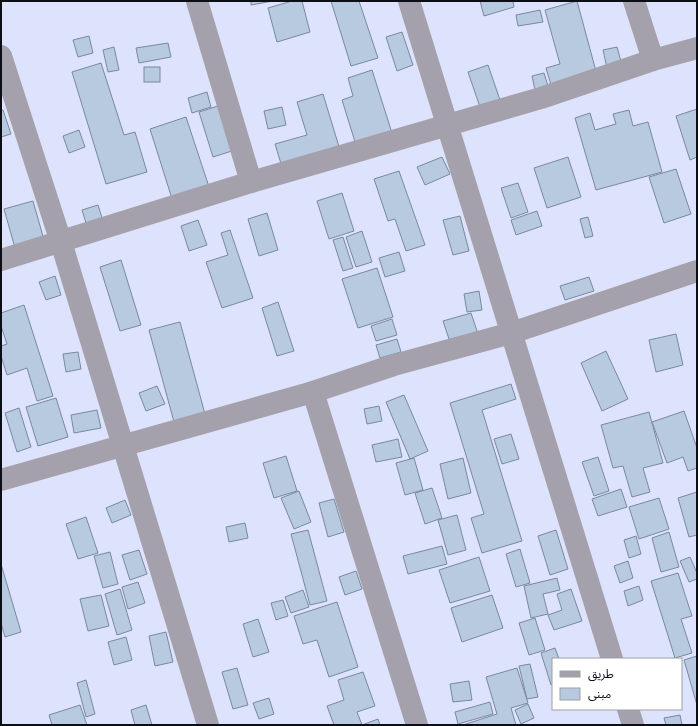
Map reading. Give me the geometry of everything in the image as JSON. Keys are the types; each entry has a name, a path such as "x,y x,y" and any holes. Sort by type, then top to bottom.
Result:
{"street":[{"path":"197,1 251,182"},
{"path":"409,1 612,658"},
{"path":"634,1 653,60"},
{"path":"1,260 251,182 541,98 653,60 697,48"},
{"path":"1,56 61,242 208,725"},
{"path":"1,480 313,392 394,365 511,333 697,271"},
{"path":"313,392 416,725"},
{"path":"628,710 633,725"}],"building":[{"path":"251,1 273,1 251,5"},
{"path":"292,1 302,1 310,32 277,42 268,8"},
{"path":"331,1 359,1 378,58 351,66"},
{"path":"480,1 513,1 514,7 484,16"},
{"path":"577,1 597,75 552,88 546,68 560,64 545,10"},
{"path":"540,10 543,22 518,26 516,15"},
{"path":"402,32 413,65 397,71 386,37"},
{"path":"89,36 93,53 78,57 73,40"},
{"path":"168,43 171,57 139,63 136,48"},
{"path":"114,47 119,70 108,72 103,50"},
{"path":"617,47 622,65 607,68 603,50"},
{"path":"101,63 124,135 135,132 147,172 106,184 72,72"},
{"path":"488,65 500,100 480,107 468,72"},
{"path":"144,67 160,67 160,82 144,82"},
{"path":"372,70 392,133 356,145 342,100 353,96 348,78"},
{"path":"544,73 548,86 535,90 532,76"},
{"path":"207,92 211,107 192,113 188,98"},
{"path":"323,94 340,150 282,167 275,144 307,135 297,102"},
{"path":"221,105 235,150 213,157 199,112"},
{"path":"282,107 286,125 268,129 264,111"},
{"path":"697,109 697,157 690,160 676,116"},
{"path":"1,110 3,110 11,134 1,137"},
{"path":"629,110 633,126 648,122 662,172 596,190 575,118 590,113 595,130 616,124 613,114"},
{"path":"186,117 211,193 174,205 150,129"},
{"path":"79,130 85,147 69,153 63,136"},
{"path":"442,157 450,174 425,185 417,167"},
{"path":"568,157 581,197 547,208 534,168"},
{"path":"676,169 691,214 664,223 649,177"},
{"path":"399,171 425,245 406,251 395,219 388,221 374,179"},
{"path":"518,183 528,212 511,218 501,188"},
{"path":"342,193 354,231 329,239 317,201"},
{"path":"33,201 44,240 15,248 4,209"},
{"path":"98,205 103,221 87,226 82,210"},
{"path":"537,211 542,226 516,235 511,220"},
{"path":"267,213 278,250 259,256 248,219"},
{"path":"460,216 469,251 453,255 443,220"},
{"path":"588,217 593,236 585,238 580,219"},
{"path":"198,220 207,245 189,251 181,226"},
{"path":"230,230 253,298 222,308 206,262 228,255 221,233"},
{"path":"362,231 372,262 356,267 346,237"},
{"path":"343,237 353,268 343,271 333,240"},
{"path":"399,252 405,271 385,277 379,258"},
{"path":"121,260 141,325 120,331 100,267"},
{"path":"377,268 393,317 358,328 342,279"},
{"path":"55,276 61,295 46,300 39,282"},
{"path":"589,277 594,291 565,300 560,286"},
{"path":"479,291 482,310 467,312 464,294"},
{"path":"278,302 294,351 277,356 262,308"},
{"path":"24,305 53,396 37,401 27,368 7,375 1,356 1,346 7,344 1,326 1,313"},
{"path":"471,313 478,334 450,342 443,321"},
{"path":"392,319 397,335 376,341 371,326"},
{"path":"180,322 205,414 174,422 149,330"},
{"path":"676,334 683,365 656,372 649,340"},
{"path":"397,339 401,352 380,358 376,345"},
{"path":"606,351 628,399 602,411 581,363"},
{"path":"78,352 81,369 66,372 63,354"},
{"path":"511,384 516,399 482,410 522,541 482,553 471,518 484,514 450,403"},
{"path":"157,386 165,404 146,411 139,393"},
{"path":"404,395 428,451 410,459 386,402"},
{"path":"56,398 68,437 38,446 26,407"},
{"path":"379,406 382,421 367,424 364,409"},
{"path":"19,408 31,447 17,452 5,413"},
{"path":"97,410 101,428 74,433 71,415"},
{"path":"684,411 697,448 697,468 688,471 683,457 667,463 652,422"},
{"path":"649,412 663,463 643,468 650,492 632,497 623,466 613,468 601,425"},
{"path":"511,434 519,459 502,464 494,439"},
{"path":"398,439 402,457 376,462 372,445"},
{"path":"286,456 297,491 274,498 263,463"},
{"path":"598,457 609,491 594,496 582,462"},
{"path":"414,458 423,490 405,495 396,463"},
{"path":"463,458 471,493 448,499 440,464"},
{"path":"432,488 442,518 425,524 415,493"},
{"path":"621,489 627,507 598,516 592,499"},
{"path":"299,491 311,522 294,529 281,498"},
{"path":"697,492 697,535 689,537 678,498"},
{"path":"659,498 669,529 639,539 629,507"},
{"path":"334,499 344,532 328,537 319,503"},
{"path":"125,500 131,515 112,523 106,508"},
{"path":"457,515 466,550 448,555 438,520"},
{"path":"86,517 98,553 78,559 66,524"},
{"path":"245,523 248,538 229,542 226,527"},
{"path":"308,530 327,601 310,605 291,534"},
{"path":"556,530 568,569 550,575 538,536"},
{"path":"669,532 679,567 661,572 652,538"},
{"path":"636,536 641,554 629,558 624,540"},
{"path":"442,546 447,564 408,574 403,556"},
{"path":"520,549 530,583 516,587 506,554"},
{"path":"139,550 147,574 130,580 122,555"},
{"path":"110,552 118,584 103,588 94,556"},
{"path":"479,557 490,591 450,603 439,570"},
{"path":"690,557 697,573 697,579 689,582 680,561"},
{"path":"628,561 633,578 620,583 614,566"},
{"path":"1,564 21,632 5,637 1,623"},
{"path":"356,571 362,589 345,595 339,577"},
{"path":"678,573 692,616 681,619 692,653 675,658 651,581"},
{"path":"557,578 560,590 543,594 548,614 531,618 524,586"},
{"path":"138,582 145,603 128,609 122,587"},
{"path":"639,586 643,600 628,606 624,591"},
{"path":"120,589 132,630 117,635 105,594"},
{"path":"571,589 582,621 554,630 548,615 562,610 557,594"},
{"path":"303,590 309,607 291,613 285,597"},
{"path":"101,595 109,626 88,631 80,599"},
{"path":"492,595 503,628 462,642 451,608"},
{"path":"283,600 288,616 276,620 271,603"},
{"path":"337,602 358,667 329,677 317,640 303,644 294,616"},
{"path":"535,618 545,650 529,655 519,623"},
{"path":"258,619 269,652 253,657 243,624"},
{"path":"166,632 173,662 155,666 149,636"},
{"path":"126,637 132,660 114,665 108,642"},
{"path":"555,648 559,658 552,658 551,685 541,653"},
{"path":"697,656 697,705 684,660"},
{"path":"530,664 538,697 527,699 519,666"},
{"path":"237,668 248,705 233,709 222,672"},
{"path":"517,668 528,703 511,708 516,725 463,725 497,714 486,677"},
{"path":"363,672 375,706 357,712 362,725 334,725 327,706 344,700 338,680"},
{"path":"86,680 95,714 86,717 77,683"},
{"path":"469,681 472,700 453,702 450,684"},
{"path":"269,698 274,714 259,719 253,703"},
{"path":"490,702 493,714 458,724 455,712"},
{"path":"528,704 534,718 521,724 515,710"},
{"path":"80,705 87,725 52,725 49,715"},
{"path":"146,705 152,725 135,725 131,710"},
{"path":"680,715 682,725 666,725 664,718"},
{"path":"378,719 380,725 362,725"}]}
